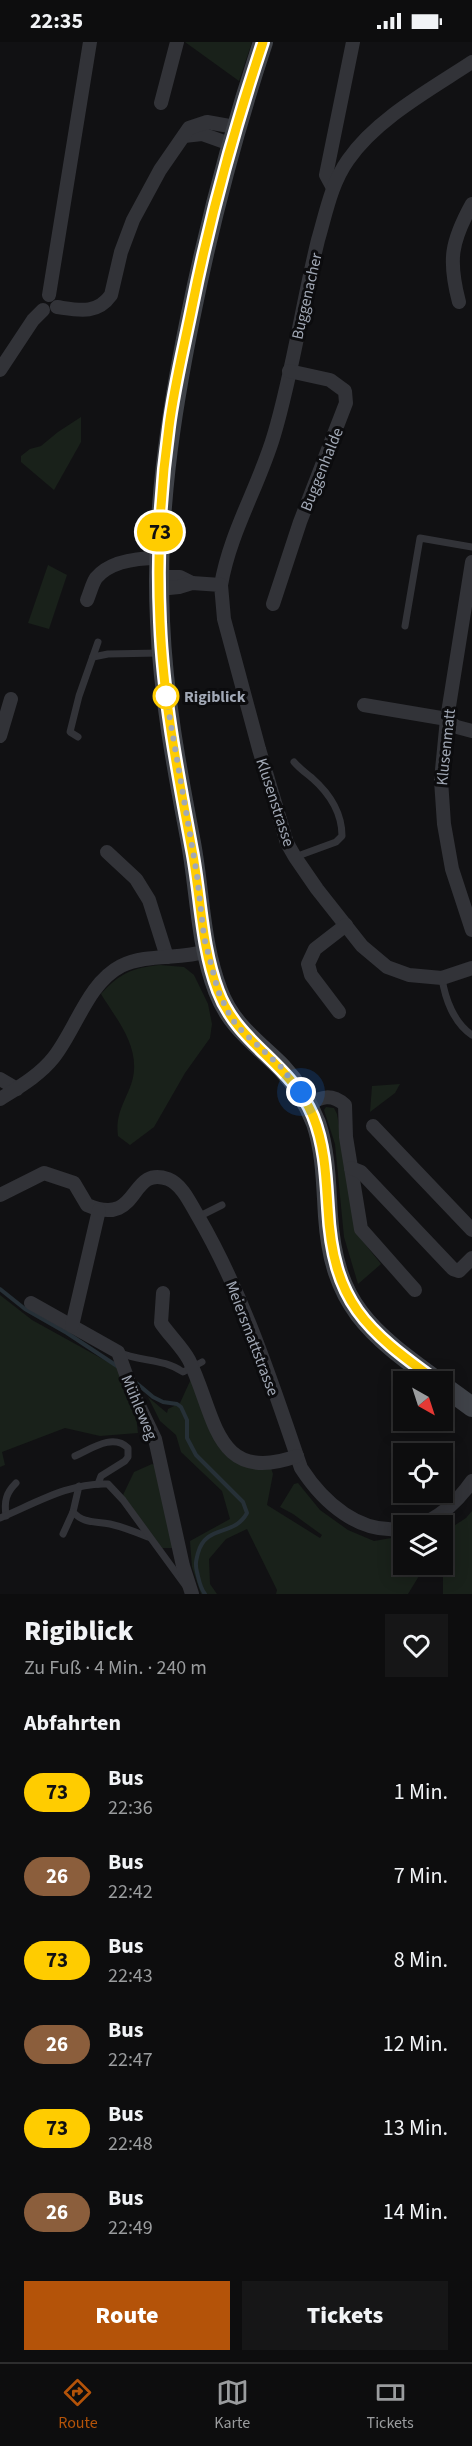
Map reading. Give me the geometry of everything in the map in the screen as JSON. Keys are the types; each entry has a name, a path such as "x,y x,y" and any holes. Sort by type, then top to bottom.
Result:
{"main road":[{"path":"263,42 233,135 207,235 175,392 164,472 159,575 162,653 172,740 197,875 207,951 218,991 231,1018 251,1041 287,1074 308,1104 323,1152 332,1252 345,1292 371,1330 393,1350 423,1371"},
{"path":"453,1393 472,1407"}],"street":[{"path":"49,295 90,42"},
{"path":"161,103 177,42"},
{"path":"333,188 326,175 353,42"},
{"name":"Buggenacher","path":"221,585 228,555 273,437 290,371 314,257 333,188 349,158 372,134 417,98 472,62"},
{"path":"49,295 41,299 40,305 43,310 51,312 57,307 87,311 108,299 133,220 160,170 189,128 201,123 219,123 233,135"},
{"path":"459,303 451,262 461,224 472,204"},
{"path":"49,295 57,300 57,307"},
{"path":"0,370 43,310"},
{"name":"Buggenhalde","path":"273,604 300,522 346,403 345,391 330,380 290,371"},
{"path":"87,600 95,579 105,570 129,561 159,575 180,577 192,583 221,585"},
{"name":"Klusenmatt","path":"472,562 447,720 441,780 444,824 452,869 472,930"},
{"name":"Klusenstrasse","path":"221,585 225,619 259,749 287,843 295,857 362,946 387,967 409,975 442,978 472,968"},
{"path":"0,736 11,699"},
{"path":"364,705 447,720 457,727 472,731"},
{"path":"107,852 136,879 149,900 167,957"},
{"path":"339,1012 311,975 308,964 315,949 346,925"},
{"path":"0,1099 17,1089 53,1058 90,998 108,975 136,960 207,951"},
{"path":"0,1079 17,1089"},
{"path":"308,1104 327,1096 345,1104 351,1167 362,1229 416,1290"},
{"path":"373,1126 472,1230"},
{"path":"351,1167 361,1172 453,1269 459,1271 472,1258"},
{"path":"0,1195 44,1173 74,1184 87,1205 99,1210 72,1326"},
{"name":"Meiersmattstrasse","path":"99,1210 116,1211 129,1201 139,1186 146,1181 168,1179 179,1187 198,1217 236,1288 306,1476 323,1496 353,1520 373,1527 393,1528"},
{"path":"163,1293 161,1323 188,1358 197,1365 221,1438 238,1458 258,1464 281,1462 297,1456"},
{"path":"31,1303 53,1309 72,1326 120,1356"},
{"name":"Mühleweg","path":"120,1356 129,1383 155,1439 183,1566 192,1594"},
{"path":"439,1515 461,1496 472,1481"}],"lane":[{"path":"405,626 420,538 472,547"},
{"path":"78,737 70,732 98,642"},
{"path":"93,657 108,654 162,653"},
{"path":"294,762 314,779 332,800 342,828 342,836 336,842 295,857"},
{"path":"442,978 454,1016 462,1028 472,1035"},
{"path":"198,1217 222,1205"},
{"path":"120,1356 172,1364 183,1372 197,1365"},
{"path":"75,1456 113,1440 122,1442 128,1448 125,1461 101,1476 98,1484"},
{"path":"16,1483 8,1491 3,1517 79,1486 108,1484 123,1500 192,1594"},
{"path":"63,1534 73,1512 79,1486"},
{"path":"73,1512 84,1521 110,1524 148,1537"}],"shaded area":[{"path":"185,42 252,42 239,81"},
{"path":"81,417 81,442 54,490 21,462 21,456 30,449 41,446"},
{"path":"48,565 67,575 49,629 28,623"},
{"path":"160,965 184,967 194,975 208,1004 212,1024 210,1038 185,1073 154,1127 130,1145 118,1136 117,1126 121,1109 131,1086 134,1059 124,1030 101,994 114,981 127,973"},
{"path":"400,1084 395,1093 370,1112 372,1086"},
{"path":"326,1107 334,1108 337,1114 356,1227 361,1239 381,1264 358,1284 344,1237 335,1144 324,1110"},
{"path":"0,1295 32,1320 117,1367 135,1407 138,1433 100,1436 65,1428 2,1452 5,1465 0,1467"},
{"path":"191,1379 235,1461 261,1469 271,1468 273,1474 267,1505 320,1538 322,1535 280,1507 294,1484 298,1483 320,1510 348,1530 374,1541 393,1538 393,1575 420,1575 408,1594 276,1594 277,1590 247,1529 226,1539 209,1559 210,1584 217,1594 201,1594 192,1567 190,1541 230,1519 222,1491 181,1452 176,1435 160,1421 148,1397 167,1413 168,1409 180,1403"},
{"path":"152,1464 158,1466 174,1548 162,1548 123,1495 134,1472"},
{"path":"472,1511 472,1594 443,1594 443,1575 453,1575 453,1526"}],"waterway":[{"path":"0,1289 25,1309 117,1366"},
{"path":"134,1381 153,1397 181,1407 187,1420 187,1438 196,1455 243,1502 247,1513 235,1525 207,1538 202,1544 196,1567 205,1594"}],"bus line":[{"name":"73","path":"263,42 230,144 214,203 169,427 161,515 159,577 166,696 197,875 204,937 218,991 231,1018 251,1041 280,1066 308,1104 323,1152 329,1236 339,1278 345,1292 371,1330 393,1350 423,1371"}],"place":[{"name":"Rigiblick","path":"166,696"}],"route":[{"path":"166,696 197,875 204,937 218,991 231,1018 240,1029 280,1066 301,1092"}]}
